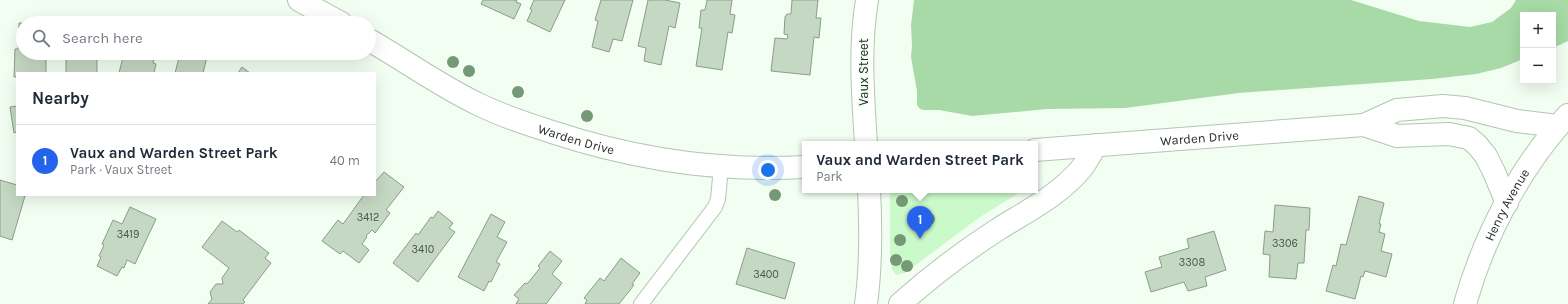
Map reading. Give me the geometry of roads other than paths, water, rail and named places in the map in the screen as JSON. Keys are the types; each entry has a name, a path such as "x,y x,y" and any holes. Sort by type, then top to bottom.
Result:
{"street":[{"path":"299,0 328,16"},
{"name":"Vaux Street","path":"866,141 862,80 862,50 867,0"},
{"name":"Warden Drive","path":"376,44 437,82 478,104 515,120 608,149 643,157 721,167 802,167"},
{"name":"Warden Drive","path":"1038,150 1364,125 1397,110 1443,106 1465,108 1517,121 1563,120"},
{"name":"Henry Avenue","path":"1465,304 1482,253 1507,203 1526,170 1563,120"},
{"name":"Warden Drive","path":"1364,125 1398,136 1449,134 1469,138 1486,156 1507,203"},
{"path":"900,304 924,282 958,256 1047,200 1061,189 1082,168 1096,145"},
{"path":"866,304 869,282 870,246 869,193"}],"lane":[{"path":"641,304 715,207 718,199 721,167"}],"place":[{"name":"Vaux and Warden Street Park","path":"920,239"}]}
